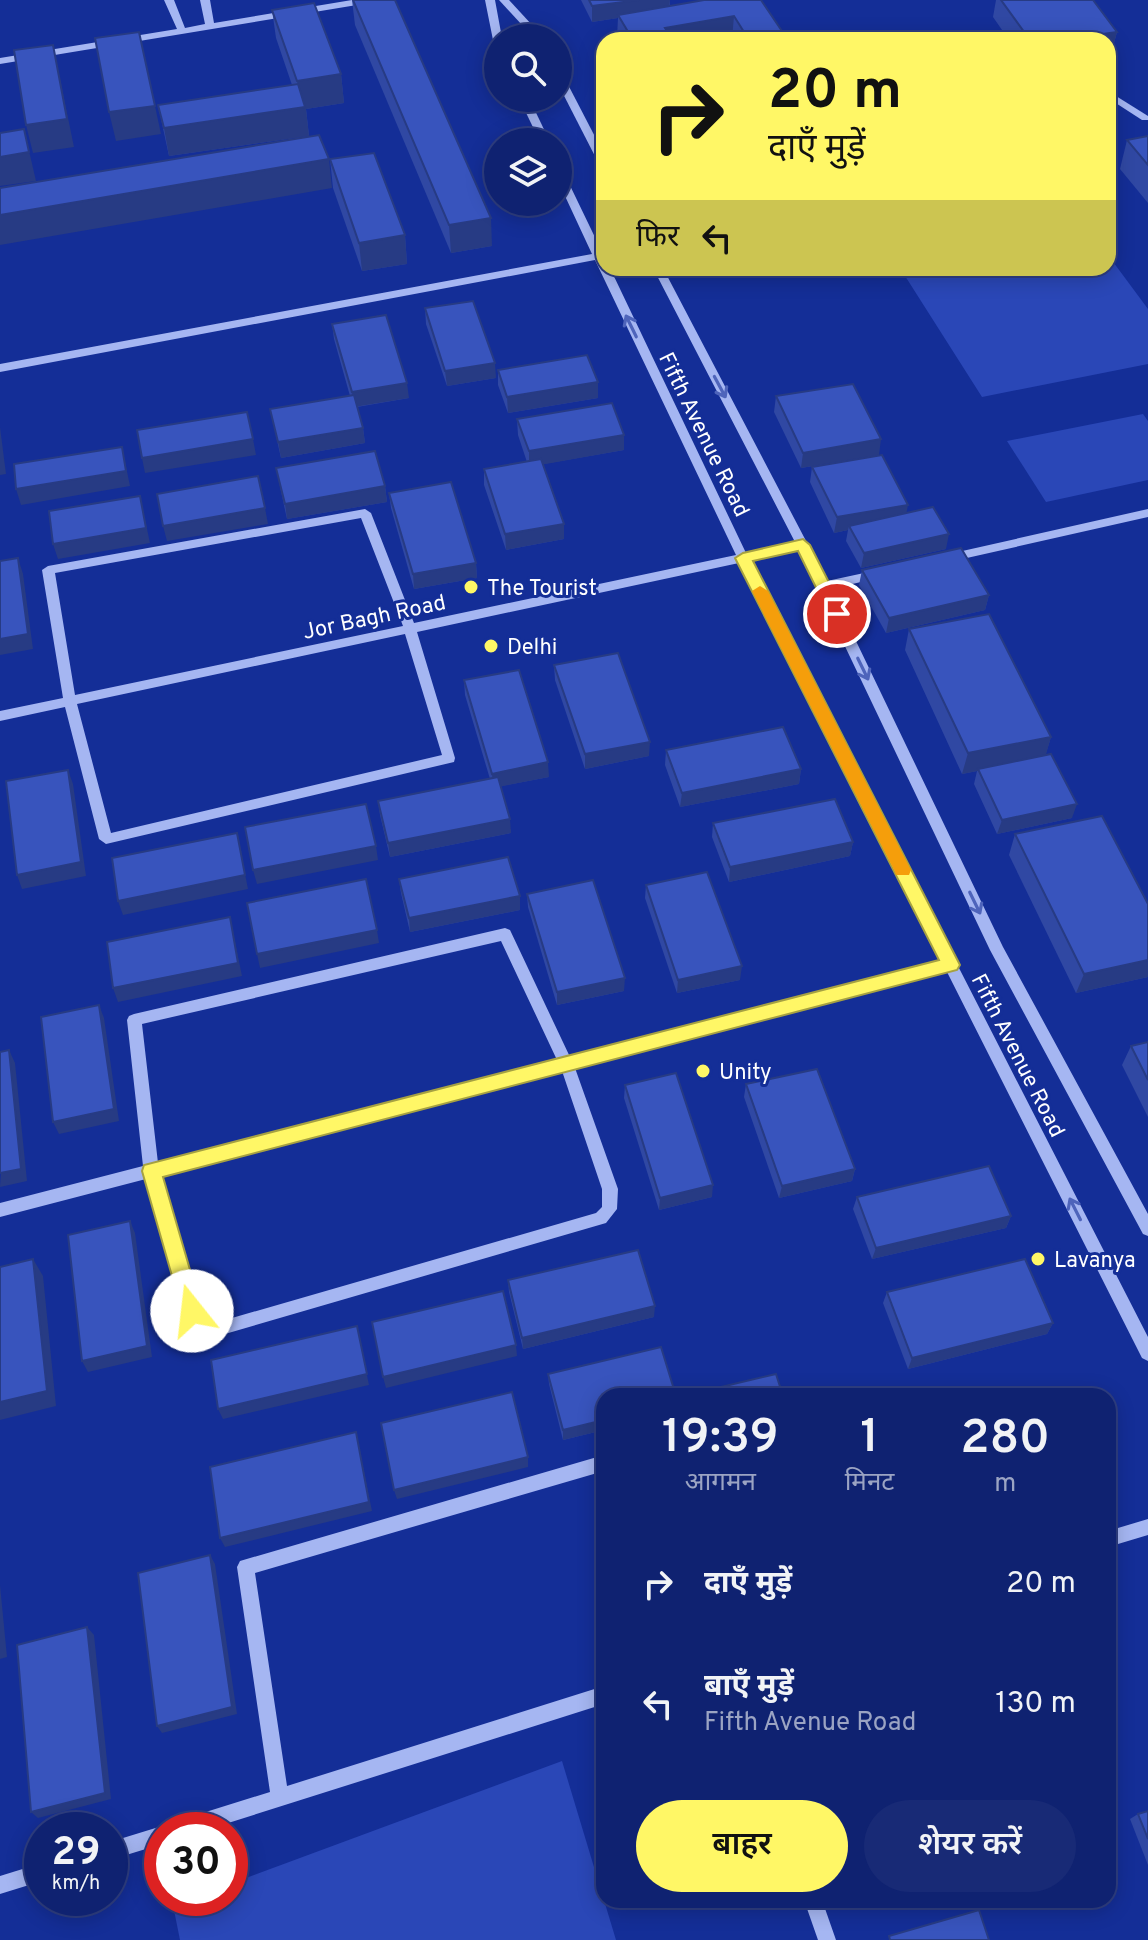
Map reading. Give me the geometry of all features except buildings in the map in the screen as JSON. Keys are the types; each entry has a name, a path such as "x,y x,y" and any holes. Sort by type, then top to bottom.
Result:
{"street":[{"path":"169,0 182,31"},
{"path":"205,0 210,26"},
{"path":"0,61 369,0"},
{"path":"490,0 495,24"},
{"path":"504,0 526,24"},
{"path":"1116,99 1145,118"},
{"path":"572,102 596,149"},
{"name":"Fifth Avenue Road","path":"572,202 596,254"},
{"path":"0,368 596,256"},
{"name":"Fifth Avenue Road","path":"607,276 743,558 1148,1353"},
{"name":"Fifth Avenue Road","path":"662,276 824,586 997,950 1148,1229"},
{"path":"365,513 410,629 449,758 106,839 70,701 48,570 365,513"},
{"path":"932,562 1148,513"},
{"name":"Jor Bagh Road","path":"0,716 803,545"},
{"path":"824,586 885,572"},
{"path":"505,934 567,1065 610,1189 609,1209 601,1218 225,1327 204,1322 192,1311 151,1171 134,1020 505,934"},
{"path":"0,1210 951,965"},
{"path":"280,1798 246,1567 596,1465"},
{"path":"1116,1537 1148,1527"},
{"path":"235,1812 596,1698"},
{"path":"0,1885 24,1878"},
{"path":"816,1908 827,1940"}],"shaded area":[{"path":"1116,266 1148,309 1148,364 982,397 905,276 1116,276"},
{"path":"1143,414 1148,421 1148,480 1046,502 1007,441"},
{"path":"562,1761 596,1874 596,1908 606,1908 616,1940 180,1940 175,1916 248,1916 248,1877"}],"slow traffic":[{"path":"760,591 903,870"}],"place":[{"name":"The Tourist","path":"471,587"},
{"name":"Delhi","path":"491,646"},
{"name":"Unity","path":"703,1071"},
{"name":"Lavanya","path":"1038,1259"}],"route":[{"path":"192,1311 151,1171 951,965 743,558 803,545 837,614"}]}
